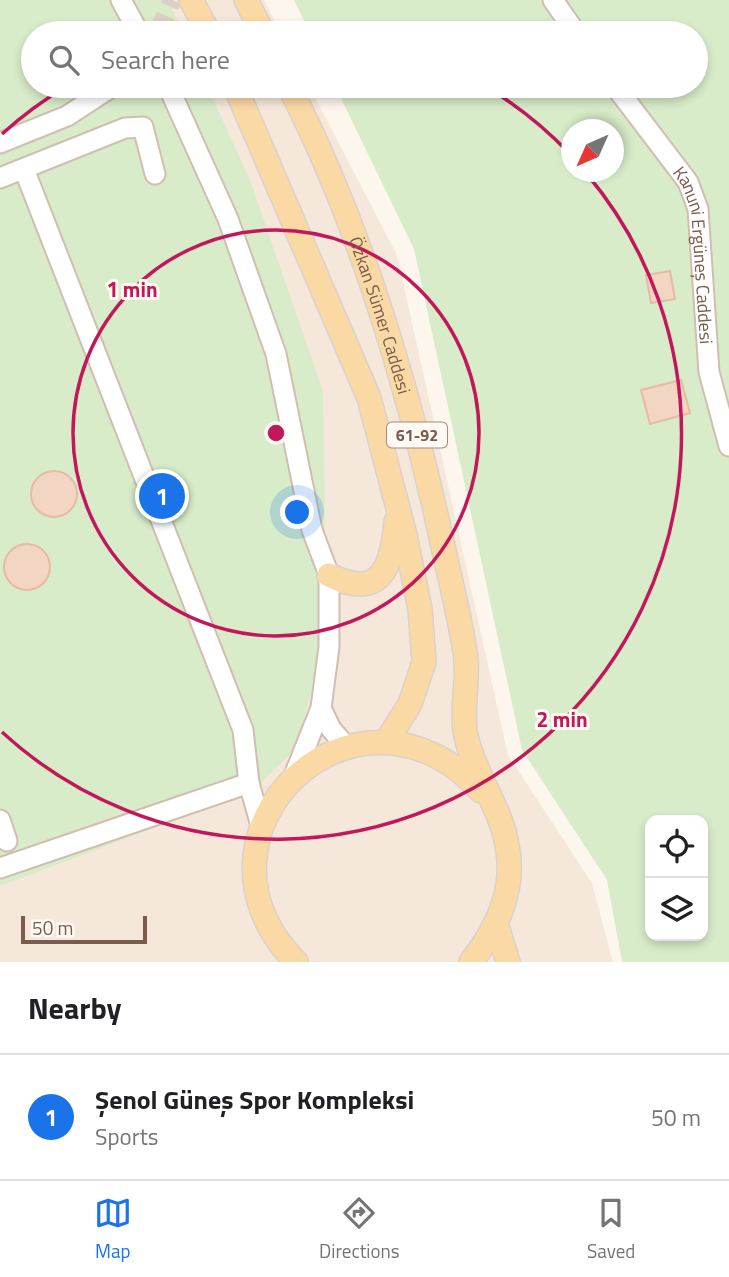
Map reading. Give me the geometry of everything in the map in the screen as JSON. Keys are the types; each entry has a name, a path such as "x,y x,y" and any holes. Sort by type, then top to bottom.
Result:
{"main road":[{"path":"191,0 202,21"},
{"path":"246,0 257,21"},
{"name":"Özkan Sümer Caddesi","path":"240,98 369,398 397,505 420,609 424,662 410,704 386,741"},
{"name":"Özkan Sümer Caddesi","path":"295,98 315,137 374,291 422,452 466,656 463,691 466,736 506,839 510,883 498,926 471,962"},
{"path":"329,575 349,585 371,582 383,574 393,551 397,505"},
{"name":"Özkan Sümer Caddesi","path":"296,962 276,942 259,906 254,866 261,826 280,791 293,778 310,764 346,746 386,741 425,749 461,769 488,798"},
{"path":"498,926 508,961"}],"street":[{"path":"121,0 132,21"},
{"path":"554,0 568,21"},
{"path":"0,143 67,116 95,98"},
{"path":"173,98 228,219 276,354 312,530 329,575 329,647 321,708 293,778"},
{"name":"Kanuni Ergüneş Caddesi","path":"624,98 688,181 698,209 700,275 709,372 729,446"},
{"path":"0,178 125,128 144,127 155,174"},
{"path":"24,169 243,730 249,783 261,826"},
{"path":"321,708 331,729 346,746"},
{"path":"0,868 249,783"},
{"path":"0,820 7,841"}],"shaded area":[{"path":"0,0 264,0 275,21 21,21 21,98 315,98 397,255 508,755 592,883 613,962 0,962"}],"green space":[{"path":"0,0 168,0 178,21 21,21 21,98 212,98 250,180 323,391 326,601 315,680 295,749 254,790 0,886"},
{"path":"294,0 729,0 729,962 622,962 607,880 522,750 414,249 341,98 708,98 708,21 304,21"}],"building":[{"path":"670,271 675,299 651,303 646,275"},
{"path":"681,380 690,413 650,424 641,390"},
{"path":"54,471 70,478 77,494 70,510 54,517 38,510 31,494 38,478"},
{"path":"27,544 43,551 50,567 43,583 27,590 11,583 4,567 11,551"}],"tunnel":[{"path":"163,21 172,0"}],"place":[{"name":"Şenol Güneş Spor Kompleksi","path":"162,496"}]}
